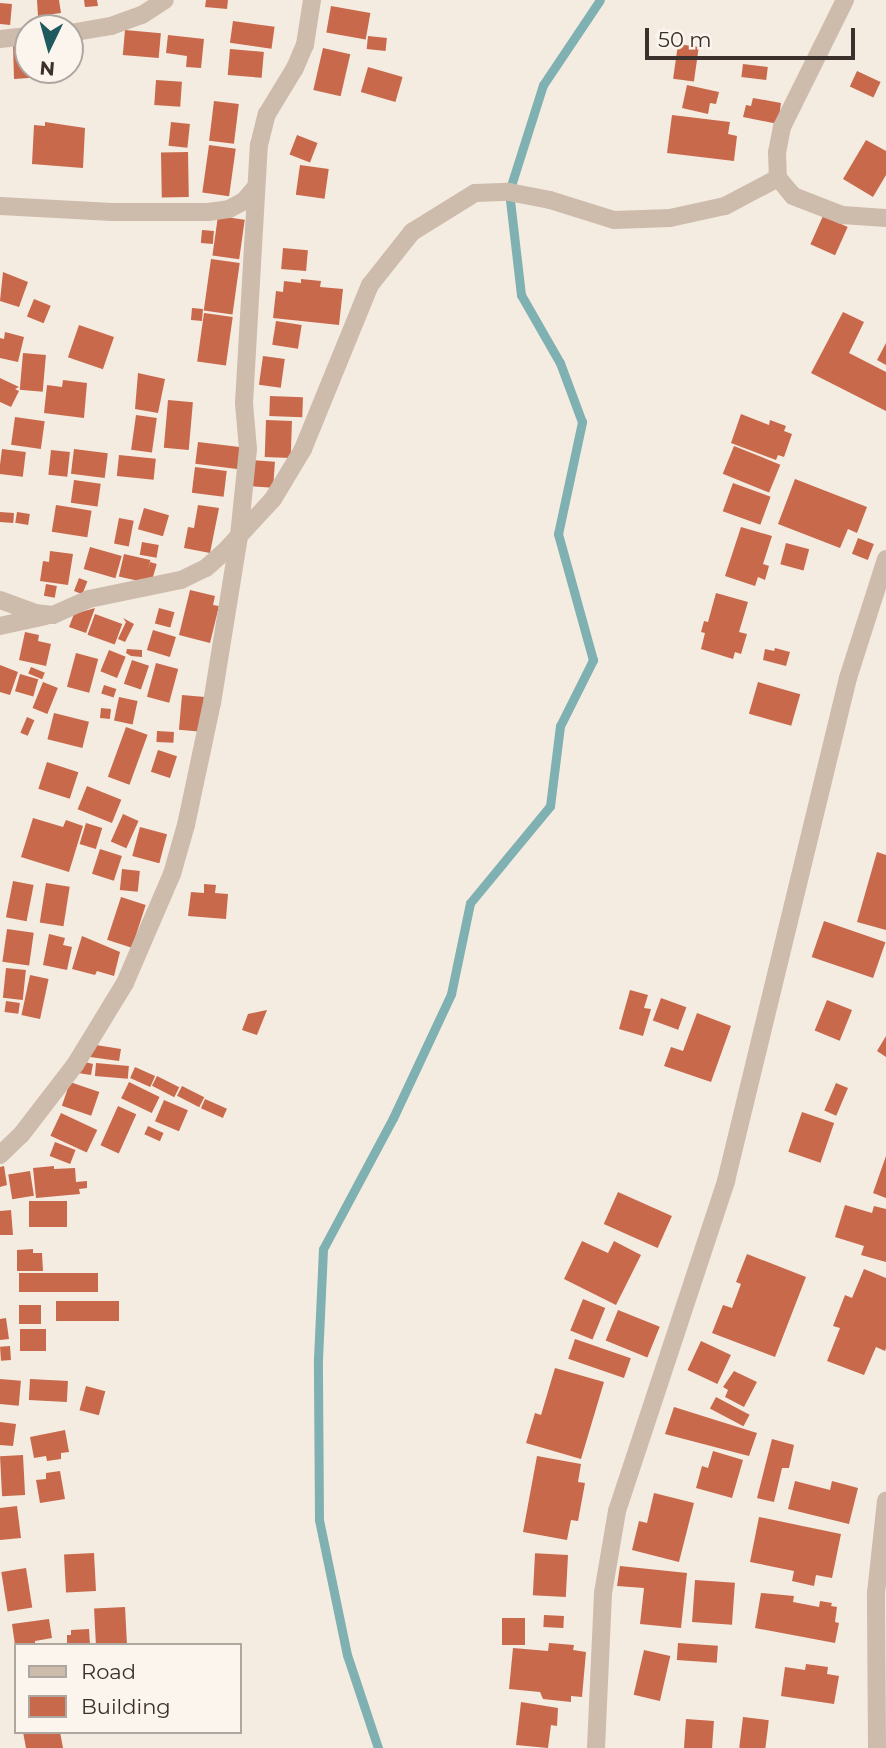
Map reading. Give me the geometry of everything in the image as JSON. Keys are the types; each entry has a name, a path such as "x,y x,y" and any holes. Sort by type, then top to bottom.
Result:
{"street":[{"path":"84,30 142,15 165,0"},
{"path":"0,1155 16,1140 75,1065 125,983 172,874 212,703 239,536 248,449 244,403 254,189 259,145 267,114 295,68 305,45 312,0"},
{"path":"845,0 782,127 777,152 778,178 793,197 842,215 886,218"},
{"path":"0,626 53,615 89,599 181,580 205,568 273,499 303,449 370,285 412,232 475,193 509,192 550,200 614,220 670,218 725,206 778,178"},
{"path":"0,206 99,212 208,212 236,205 254,189"},
{"path":"596,1748 603,1593 617,1511 726,1181 848,678 886,559"},
{"path":"0,600 35,613 53,615"},
{"path":"877,1748 876,1593 886,1502"}],"building":[{"path":"37,0 59,0 61,13 38,14"},
{"path":"84,0 97,0 98,6 85,7"},
{"path":"206,0 228,0 227,9 205,7"},
{"path":"0,3 12,4 10,25 0,24"},
{"path":"331,6 370,13 366,40 326,33"},
{"path":"233,21 275,27 272,49 230,43"},
{"path":"125,30 161,33 159,58 123,55"},
{"path":"168,35 204,39 201,68 186,67 187,56 166,53"},
{"path":"368,36 387,38 386,51 367,49"},
{"path":"678,44 699,47 694,82 673,79"},
{"path":"323,48 350,54 341,96 313,90"},
{"path":"230,49 264,52 262,78 228,75"},
{"path":"743,64 768,67 766,80 741,77"},
{"path":"368,67 403,77 395,102 361,92"},
{"path":"857,71 881,82 873,97 850,86"},
{"path":"156,80 182,82 180,107 154,105"},
{"path":"687,85 719,92 716,104 710,103 708,114 682,108"},
{"path":"753,98 781,103 778,124 743,117 746,105 751,106"},
{"path":"214,101 239,104 234,144 209,141"},
{"path":"672,115 730,122 728,134 737,136 734,161 667,153"},
{"path":"45,122 85,128 83,168 32,164 34,125 45,126"},
{"path":"171,122 190,124 187,148 168,146"},
{"path":"297,135 318,143 310,162 289,155"},
{"path":"866,140 886,151 886,175 873,197 843,179"},
{"path":"209,145 236,149 229,196 202,193"},
{"path":"161,152 188,152 189,197 162,197"},
{"path":"300,165 329,169 325,199 296,195"},
{"path":"218,216 245,220 239,259 212,256"},
{"path":"823,216 848,227 835,255 810,244"},
{"path":"202,230 214,231 213,244 201,243"},
{"path":"283,248 308,250 306,271 281,269"},
{"path":"211,259 240,263 232,315 204,310"},
{"path":"3,272 28,282 19,307 0,301"},
{"path":"301,279 321,281 320,287 343,289 339,325 273,318 276,291 283,292 284,281 301,283"},
{"path":"34,299 51,306 44,323 27,317"},
{"path":"192,308 203,309 202,321 191,320"},
{"path":"843,312 864,322 849,353 886,372 886,411 811,373"},
{"path":"204,313 233,317 226,366 197,362"},
{"path":"276,321 302,325 298,349 272,345"},
{"path":"79,325 114,337 103,369 68,357"},
{"path":"5,332 24,337 18,362 0,358 0,338 4,339"},
{"path":"886,343 886,365 877,360"},
{"path":"23,353 46,355 43,392 20,390"},
{"path":"263,356 285,359 281,388 259,385"},
{"path":"138,373 165,379 158,413 135,409"},
{"path":"0,378 19,387 15,389 19,391 11,407 0,402"},
{"path":"63,380 87,383 84,418 44,413 47,385 62,387"},
{"path":"270,396 303,397 302,417 269,416"},
{"path":"168,400 193,402 189,450 164,448"},
{"path":"741,414 769,425 770,420 786,426 784,431 792,434 784,457 778,455 776,460 731,443"},
{"path":"136,415 157,418 152,453 131,450"},
{"path":"15,417 45,421 41,449 11,445"},
{"path":"266,420 292,421 291,458 265,457"},
{"path":"198,442 244,448 241,469 195,464"},
{"path":"734,446 780,465 769,493 723,474"},
{"path":"2,449 26,452 23,477 0,474"},
{"path":"74,449 108,453 105,478 71,474"},
{"path":"51,450 70,452 67,477 48,475"},
{"path":"119,455 156,459 154,480 117,476"},
{"path":"249,460 275,462 273,488 247,486"},
{"path":"195,467 227,471 224,497 192,493"},
{"path":"795,479 867,507 857,533 848,529 840,548 778,524"},
{"path":"74,480 101,484 98,507 71,503"},
{"path":"733,483 771,497 760,525 723,511"},
{"path":"56,505 92,511 87,537 52,532"},
{"path":"198,505 219,508 210,553 184,548 188,527 194,528"},
{"path":"144,508 169,515 163,536 138,529"},
{"path":"0,512 14,513 13,523 0,522"},
{"path":"17,512 30,514 28,525 15,523"},
{"path":"119,518 134,521 129,546 114,544"},
{"path":"741,527 772,536 763,564 769,566 765,580 758,577 755,586 725,576"},
{"path":"858,538 874,544 868,560 852,554"},
{"path":"142,542 159,545 156,558 140,555"},
{"path":"786,543 809,549 803,570 780,564"},
{"path":"90,547 122,556 115,578 84,569"},
{"path":"50,551 73,554 68,585 40,581 43,561 49,562"},
{"path":"124,554 150,560 145,582 119,576"},
{"path":"150,562 157,564 152,580 145,578"},
{"path":"79,578 87,581 82,594 74,591"},
{"path":"46,584 57,586 55,598 44,596"},
{"path":"190,590 215,596 213,605 219,606 210,643 179,635"},
{"path":"716,593 748,602 739,632 747,634 741,654 735,652 733,659 701,649 705,633 701,632 704,621 708,622"},
{"path":"95,608 86,633 69,627 74,614"},
{"path":"159,608 174,612 170,628 155,623"},
{"path":"95,614 122,624 115,645 87,635"},
{"path":"123,618 134,624 125,642 118,639 126,622"},
{"path":"153,630 176,637 170,657 147,650"},
{"path":"25,632 39,635 38,641 51,644 46,666 19,660"},
{"path":"775,648 790,652 786,666 763,660 765,649 774,651"},
{"path":"127,649 142,650 142,657 131,656 126,653"},
{"path":"109,650 126,657 117,678 100,671"},
{"path":"76,653 98,659 89,693 67,687"},
{"path":"132,660 149,666 141,689 124,684"},
{"path":"156,663 178,669 169,703 147,697"},
{"path":"0,665 18,672 10,695 0,692"},
{"path":"31,667 45,673 42,679 28,673"},
{"path":"20,674 38,679 33,697 15,691"},
{"path":"43,682 58,688 47,714 33,708"},
{"path":"758,682 800,694 791,726 749,714"},
{"path":"104,685 116,689 114,698 101,694"},
{"path":"182,695 205,697 202,732 179,730"},
{"path":"119,697 138,701 133,724 114,720"},
{"path":"101,708 111,709 110,719 100,718"},
{"path":"54,713 89,722 82,748 47,739"},
{"path":"27,717 34,720 28,736 20,733"},
{"path":"126,727 148,735 129,785 108,777"},
{"path":"157,731 174,732 173,743 156,742"},
{"path":"158,750 177,756 170,778 151,772"},
{"path":"47,762 78,772 70,799 38,789"},
{"path":"87,786 121,800 112,823 78,809"},
{"path":"123,814 139,821 126,848 111,841"},
{"path":"33,818 63,827 66,820 83,826 69,872 21,857"},
{"path":"86,823 102,828 96,849 80,844"},
{"path":"140,827 167,834 159,863 132,856"},
{"path":"100,849 122,856 114,881 92,874"},
{"path":"877,852 886,855 886,930 857,922"},
{"path":"122,869 140,871 138,892 120,890"},
{"path":"13,881 34,885 27,921 6,917"},
{"path":"46,883 70,887 63,926 40,923"},
{"path":"204,884 216,885 215,893 228,894 226,919 188,916 191,892 204,893"},
{"path":"121,897 146,905 132,948 107,940"},
{"path":"824,921 885,942 873,978 812,957"},
{"path":"7,929 34,933 29,965 2,962"},
{"path":"49,934 65,938 63,945 72,947 67,970 43,965"},
{"path":"82,936 120,952 114,976 97,971 95,975 72,969"},
{"path":"6,968 26,970 23,1000 3,998"},
{"path":"30,975 49,979 40,1019 21,1015"},
{"path":"630,990 648,995 644,1008 651,1009 643,1036 619,1029"},
{"path":"661,998 686,1007 678,1030 653,1021"},
{"path":"827,1000 852,1010 840,1041 815,1031"},
{"path":"6,1001 20,1003 18,1014 4,1012"},
{"path":"267,1010 257,1035 242,1030 248,1014"},
{"path":"697,1013 731,1026 711,1082 664,1066 671,1047 683,1051"},
{"path":"886,1036 886,1057 877,1051"},
{"path":"96,1045 121,1049 119,1061 90,1057 91,1049 95,1050"},
{"path":"85,1062 93,1064 91,1075 78,1073"},
{"path":"96,1063 129,1066 128,1079 95,1076"},
{"path":"135,1067 155,1076 150,1087 130,1078"},
{"path":"157,1076 179,1087 174,1097 152,1086"},
{"path":"70,1082 99,1092 91,1116 62,1106"},
{"path":"129,1082 160,1097 152,1113 121,1098"},
{"path":"836,1083 848,1088 836,1116 824,1111"},
{"path":"182,1086 204,1097 199,1107 177,1096"},
{"path":"205,1099 227,1109 223,1118 201,1108"},
{"path":"164,1100 188,1110 179,1131 155,1121"},
{"path":"118,1106 136,1114 119,1153 101,1145"},
{"path":"802,1112 834,1123 820,1163 788,1152"},
{"path":"61,1113 97,1130 87,1153 50,1136"},
{"path":"148,1126 164,1133 160,1141 144,1134"},
{"path":"55,1142 76,1150 70,1164 50,1156"},
{"path":"886,1156 886,1198 873,1193"},
{"path":"4,1166 7,1185 0,1187 0,1167"},
{"path":"54,1166 54,1169 75,1168 76,1182 87,1181 87,1188 79,1189 80,1194 36,1198 33,1168"},
{"path":"30,1171 34,1196 12,1199 8,1174"},
{"path":"618,1192 672,1216 658,1248 604,1224"},
{"path":"29,1201 67,1201 67,1227 29,1227"},
{"path":"845,1205 872,1213 874,1206 886,1209 886,1262 861,1255 864,1246 835,1237"},
{"path":"11,1210 13,1235 0,1235 0,1211"},
{"path":"582,1241 608,1253 614,1241 641,1255 616,1305 564,1279"},
{"path":"33,1249 33,1253 42,1253 43,1271 17,1271 17,1250"},
{"path":"747,1254 806,1277 775,1357 712,1333 723,1305 732,1308 741,1284 736,1282"},
{"path":"864,1269 886,1278 886,1348 885,1351 876,1347 864,1375 827,1361 840,1328 833,1326 845,1295 852,1298"},
{"path":"19,1273 98,1273 98,1292 19,1292"},
{"path":"583,1299 605,1308 593,1340 570,1331"},
{"path":"56,1301 119,1301 119,1321 56,1321"},
{"path":"19,1305 41,1305 41,1324 19,1324"},
{"path":"618,1310 660,1327 647,1357 606,1341"},
{"path":"6,1318 9,1339 0,1340 0,1319"},
{"path":"20,1329 46,1329 46,1351 20,1351"},
{"path":"575,1339 631,1358 624,1378 568,1359"},
{"path":"701,1341 731,1355 717,1384 687,1370"},
{"path":"10,1346 11,1360 1,1361 0,1347"},
{"path":"555,1368 604,1382 581,1459 526,1443 535,1413 541,1415"},
{"path":"734,1371 757,1382 744,1407 725,1397 728,1390 723,1387"},
{"path":"0,1379 21,1381 19,1406 0,1404"},
{"path":"30,1379 68,1381 67,1402 29,1400"},
{"path":"86,1386 105,1391 99,1415 80,1410"},
{"path":"716,1397 750,1415 743,1426 710,1408"},
{"path":"674,1407 757,1433 749,1456 665,1434"},
{"path":"0,1422 16,1424 13,1446 0,1445"},
{"path":"65,1430 69,1452 61,1453 61,1459 47,1461 46,1456 34,1458 30,1437"},
{"path":"772,1439 794,1445 789,1468 782,1468 774,1502 757,1498"},
{"path":"713,1451 743,1460 732,1498 696,1488 702,1466 708,1468"},
{"path":"23,1455 25,1495 2,1496 0,1456"},
{"path":"537,1456 581,1464 578,1482 585,1483 578,1521 571,1520 567,1540 523,1532"},
{"path":"60,1471 65,1499 40,1503 36,1480 46,1479 46,1473"},
{"path":"795,1481 830,1490 832,1481 858,1488 849,1524 788,1509"},
{"path":"654,1493 694,1503 679,1562 632,1550 639,1521 647,1523"},
{"path":"17,1506 21,1538 0,1540 0,1508"},
{"path":"759,1517 841,1534 832,1578 816,1575 814,1586 792,1581 794,1571 750,1562"},
{"path":"94,1553 96,1591 66,1593 64,1555"},
{"path":"535,1553 568,1555 566,1597 533,1595"},
{"path":"620,1566 687,1573 681,1628 640,1624 644,1588 617,1586"},
{"path":"26,1568 32,1608 8,1611 1,1572"},
{"path":"695,1580 735,1583 732,1625 692,1622"},
{"path":"761,1593 794,1596 793,1602 819,1607 820,1601 832,1603 831,1606 837,1607 835,1622 839,1623 835,1643 755,1628"},
{"path":"125,1607 127,1643 96,1643 94,1609"},
{"path":"544,1615 564,1616 563,1628 543,1627"},
{"path":"502,1618 525,1618 525,1645 502,1645"},
{"path":"49,1619 52,1638 35,1643 15,1643 12,1624"},
{"path":"89,1629 90,1643 67,1643 67,1635 71,1635 71,1630"},
{"path":"549,1643 574,1645 573,1650 586,1652 582,1697 571,1696 571,1702 543,1699 540,1692 509,1689 513,1648 548,1651"},
{"path":"678,1643 718,1646 717,1663 677,1660"},
{"path":"644,1650 670,1656 660,1701 634,1695"},
{"path":"806,1664 828,1667 827,1674 839,1676 834,1704 781,1696 785,1667 805,1670"},
{"path":"521,1702 558,1708 557,1726 551,1725 548,1748 516,1745"},
{"path":"743,1717 769,1720 765,1748 739,1748"},
{"path":"686,1719 714,1721 712,1748 684,1748"},
{"path":"23,1734 60,1734 63,1748 26,1748"}],"waterway":[{"path":"378,1748 347,1655 319,1520 318,1359 323,1249 393,1118 451,994 470,903 550,806 560,726 593,660 558,534 582,422 560,363 521,295 509,192 543,85 600,0"}]}
